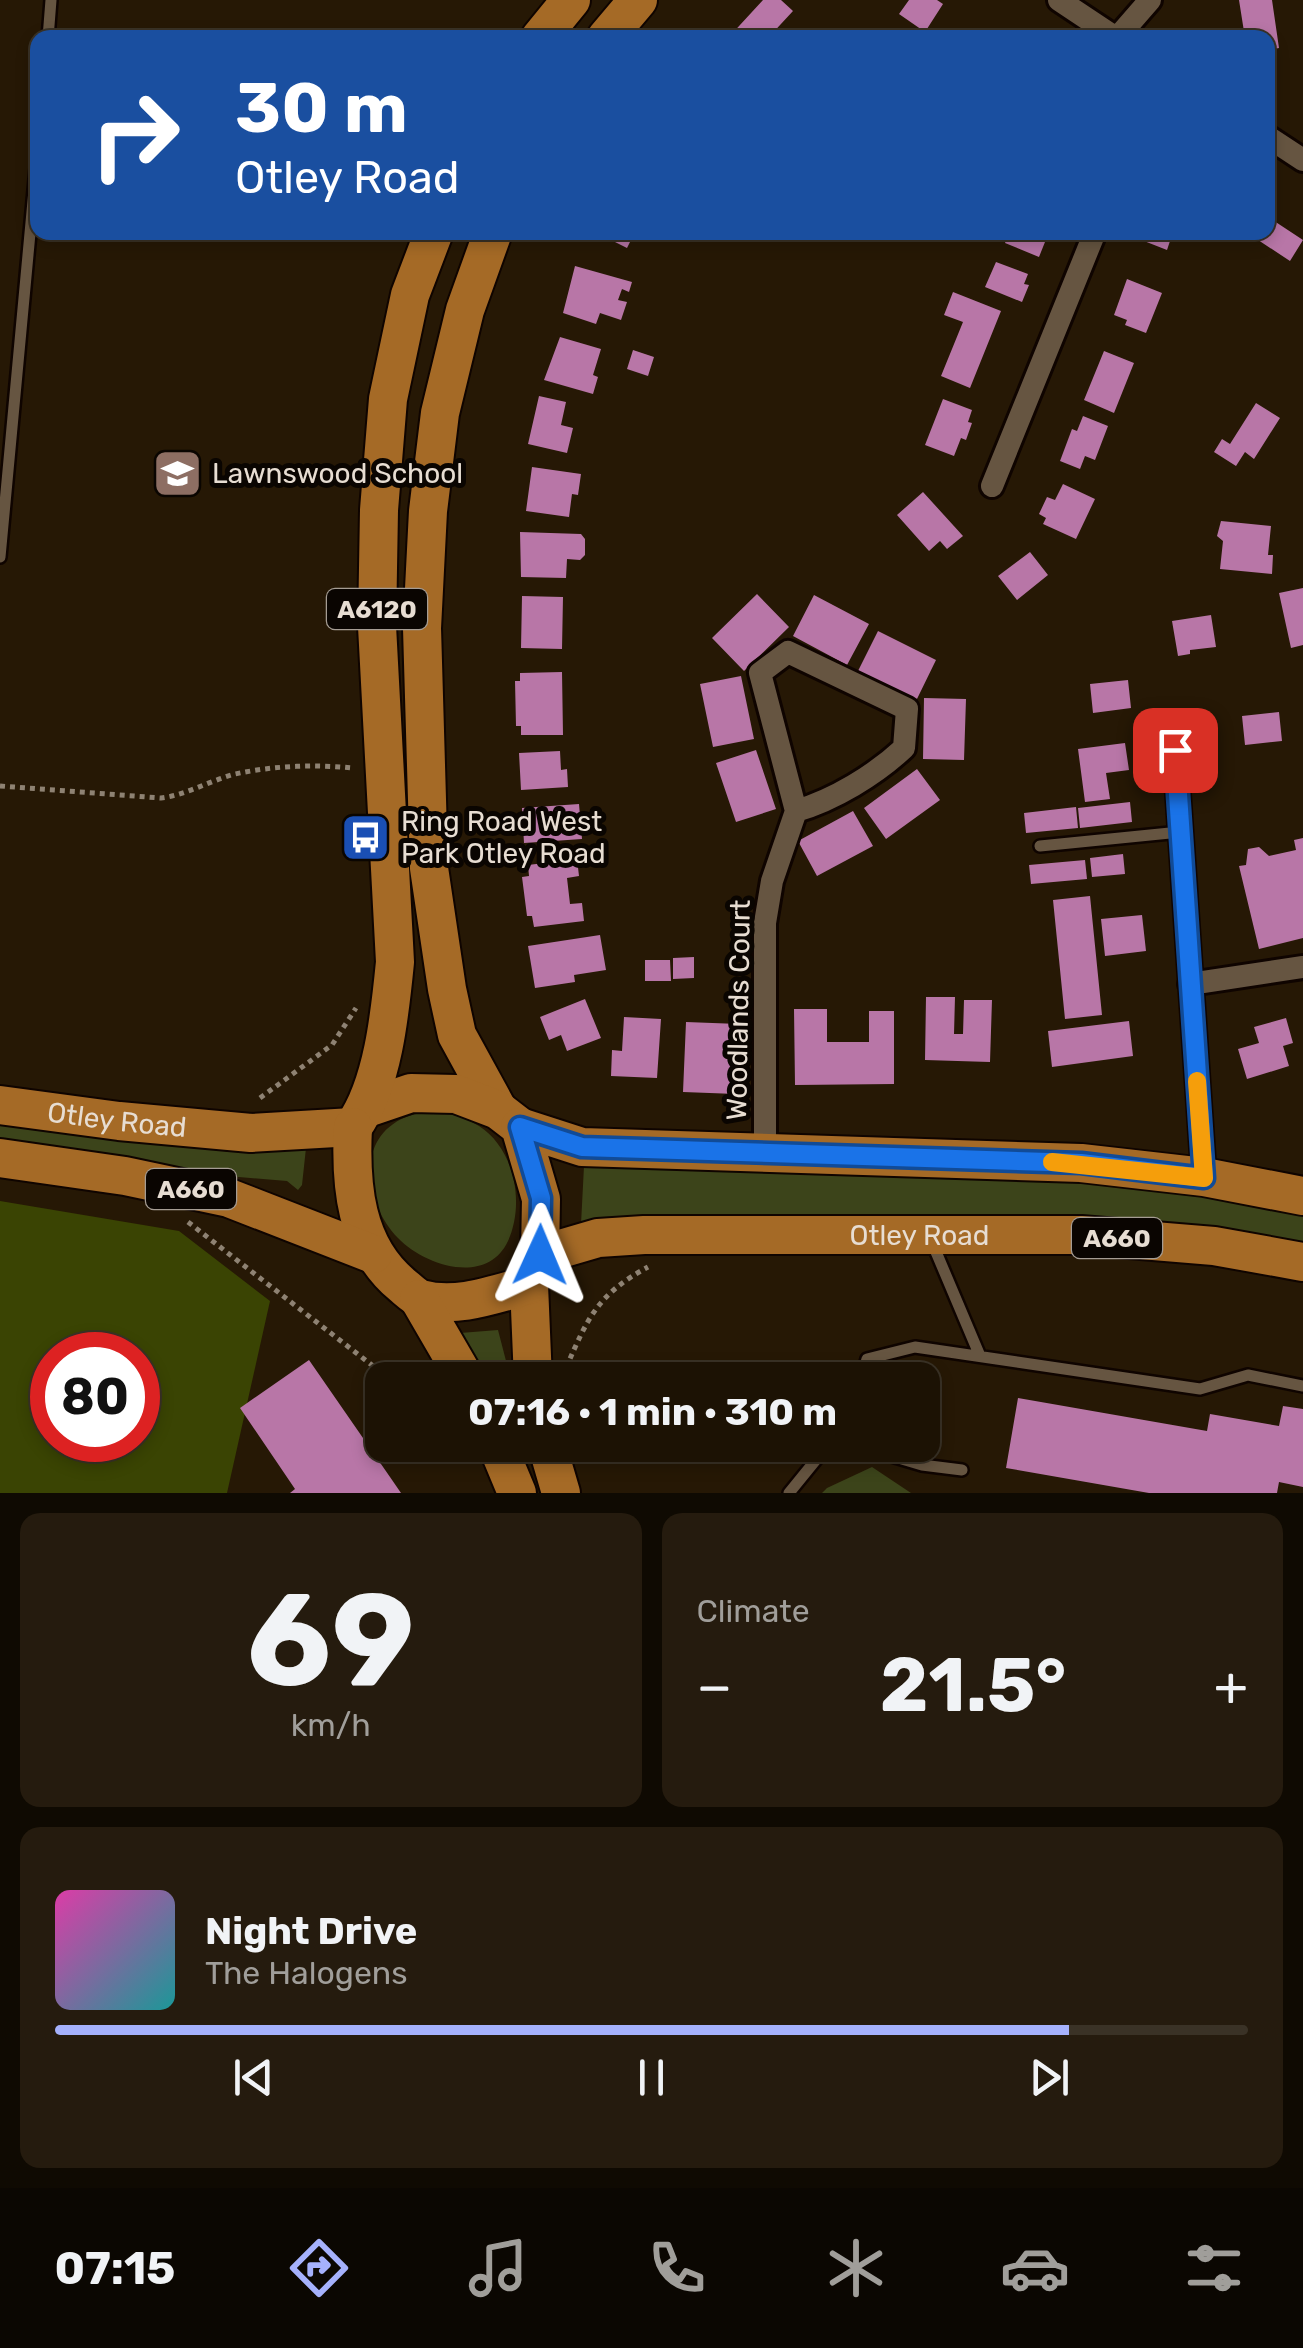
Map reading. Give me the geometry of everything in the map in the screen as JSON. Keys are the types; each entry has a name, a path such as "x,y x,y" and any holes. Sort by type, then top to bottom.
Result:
{"highway":[{"path":"546,30 570,0"},
{"path":"613,30 638,0"},
{"name":"A6120","path":"431,240 410,296 388,399 379,510 376,626 396,962 351,1169 355,1202 372,1254 419,1299 456,1362"},
{"name":"A6120","path":"490,240 465,310 440,413 428,511 422,628 429,868 458,1035 509,1119 541,1198 533,1362"},
{"path":"360,1118 411,1093 456,1094 582,1147 1081,1163 1204,1178 1303,1196"},
{"name":"Otley Road","path":"0,1105 252,1133 360,1118"},
{"name":"Otley Road","path":"0,1158 181,1186 229,1198 372,1254"},
{"name":"Otley Road","path":"535,1270 598,1238 644,1235 1080,1234 1214,1246 1303,1262"},
{"path":"419,1299 474,1301 535,1270"},
{"path":"505,1462 517,1493"},
{"path":"552,1462 561,1493"}],"street":[{"path":"1059,0 1105,30"},
{"path":"1124,30 1150,0"},
{"path":"1275,142 1303,160"},
{"path":"992,486 1092,240"},
{"path":"788,652 907,709 904,748 896,756 817,805 796,811 760,672 788,652"},
{"path":"1175,750 1204,1178"},
{"name":"Woodlands Court","path":"765,1154 765,923 772,881 796,811"},
{"path":"1190,984 1303,967"}],"lane":[{"path":"49,30 51,0"},
{"path":"0,556 30,233"},
{"path":"1040,846 1180,832"},
{"path":"928,1234 980,1356"},
{"path":"866,1362 916,1346 1200,1389 1248,1375 1303,1386"},
{"path":"789,1493 814,1462"},
{"path":"912,1462 962,1470"}],"path":[{"path":"0,786 161,798 236,774 281,767 336,766 385,771"},
{"path":"249,1102 264,1096 332,1045 364,994 392,991"},
{"path":"181,1186 179,1202 186,1220 368,1362"},
{"path":"569,1362 584,1326 615,1285 658,1262"}],"green space":[{"path":"436,1111 463,1118 491,1136 501,1148 513,1178 513,1226 498,1255 486,1263 455,1267 424,1257 398,1238 387,1224 372,1190 372,1156 378,1140 389,1127 406,1117"},
{"path":"0,1123 231,1152 306,1148 302,1185 298,1190 287,1181 204,1174 0,1145"},
{"path":"584,1166 1137,1182 1303,1210 1303,1246 1084,1216 581,1224"},
{"path":"0,1201 179,1231 270,1301 227,1493 0,1493"},
{"path":"498,1330 506,1362 475,1362 460,1333"},
{"path":"872,1467 911,1493 822,1493 827,1488"}],"building":[{"path":"763,0 781,0 793,11 775,30 735,30"},
{"path":"909,0 937,0 943,4 926,30 899,14"},
{"path":"1239,0 1272,0 1279,48 1275,49 1275,30 1244,30"},
{"path":"1275,222 1303,240 1290,261 1258,240 1275,240"},
{"path":"611,240 631,240 627,248"},
{"path":"1006,240 1046,240 1039,257 1005,243"},
{"path":"1144,240 1170,240 1167,250"},
{"path":"996,262 1028,274 1024,284 1029,285 1022,302 985,287"},
{"path":"575,266 632,282 629,292 622,289 618,300 627,302 621,320 600,313 596,324 563,313"},
{"path":"1127,279 1162,293 1146,333 1125,325 1127,320 1114,315"},
{"path":"953,292 1001,311 970,388 941,376 963,322 944,315"},
{"path":"560,337 601,349 593,375 598,377 593,394 544,380"},
{"path":"633,350 654,357 648,376 627,369"},
{"path":"1104,351 1134,363 1114,413 1084,400"},
{"path":"539,396 566,402 561,425 573,428 567,453 528,444"},
{"path":"943,399 972,410 966,440 961,438 954,456 925,445"},
{"path":"1256,403 1280,418 1254,459 1245,452 1236,466 1214,452 1222,439 1230,444"},
{"path":"1083,416 1108,426 1095,460 1085,456 1080,469 1060,461 1072,429 1077,431"},
{"path":"532,467 581,474 578,495 572,494 569,517 526,511"},
{"path":"1063,484 1095,499 1076,539 1043,524 1046,518 1039,514 1047,497 1055,500"},
{"path":"923,492 963,536 947,549 940,541 929,551 897,515"},
{"path":"1221,521 1271,526 1268,555 1273,555 1272,574 1220,569 1223,541 1217,536"},
{"path":"520,532 581,534 585,555 580,560 567,559 566,578 521,577"},
{"path":"1030,552 1048,575 1017,600 998,576"},
{"path":"1303,588 1303,645 1291,648 1279,593"},
{"path":"757,594 789,627 744,671 712,638"},
{"path":"814,595 869,624 847,665 793,636"},
{"path":"522,596 563,597 562,649 521,648"},
{"path":"1211,615 1216,647 1190,650 1190,654 1178,656 1172,621"},
{"path":"878,631 936,660 916,701 858,671"},
{"path":"562,672 563,735 521,735 521,726 516,726 515,681 520,681 520,673"},
{"path":"741,676 754,739 713,747 700,684"},
{"path":"1128,680 1131,708 1093,713 1090,684"},
{"path":"924,698 966,699 964,760 923,759"},
{"path":"1279,712 1282,741 1245,745 1242,716"},
{"path":"1125,743 1129,770 1106,773 1110,799 1085,802 1078,749"},
{"path":"756,750 776,809 736,822 716,763"},
{"path":"560,751 561,770 567,769 568,787 521,790 519,753"},
{"path":"917,769 940,800 886,839 864,808"},
{"path":"1130,802 1132,822 1080,828 1078,808"},
{"path":"579,804 582,839 524,843 522,808"},
{"path":"1076,807 1078,828 1026,833 1024,813"},
{"path":"853,811 873,846 817,876 798,841"},
{"path":"1303,838 1303,938 1259,949 1239,866 1246,865 1248,849 1259,847 1269,856 1296,850 1294,840"},
{"path":"1123,854 1125,874 1092,877 1090,858"},
{"path":"577,859 579,876 567,878 570,904 582,903 584,921 534,927 532,916 527,916 522,877 529,876 528,865"},
{"path":"1085,860 1087,879 1031,884 1029,865"},
{"path":"1090,896 1102,1015 1065,1019 1053,900"},
{"path":"1142,915 1146,951 1105,956 1101,919"},
{"path":"600,935 606,970 574,975 575,982 535,988 528,946"},
{"path":"694,957 694,978 673,979 673,958"},
{"path":"645,960 670,960 671,981 645,981"},
{"path":"926,997 955,997 954,1034 963,1034 964,1000 992,1000 990,1062 925,1060"},
{"path":"585,999 601,1038 567,1051 561,1035 549,1040 540,1017"},
{"path":"794,1009 827,1009 827,1042 869,1042 869,1011 894,1011 894,1084 795,1085"},
{"path":"624,1017 661,1019 657,1078 611,1076 612,1050 622,1051"},
{"path":"1286,1018 1293,1043 1283,1046 1289,1066 1247,1079 1238,1049 1259,1043 1254,1027"},
{"path":"1129,1021 1133,1056 1052,1067 1048,1031"},
{"path":"686,1022 739,1024 736,1094 683,1092"},
{"path":"309,1360 365,1441 365,1462 380,1462 401,1493 290,1493 295,1489 240,1408"},
{"path":"681,1360 715,1360 715,1362"},
{"path":"1018,1398 1207,1431 1210,1414 1279,1426 1283,1406 1303,1409 1303,1487 1279,1482 1277,1493 1149,1493 1006,1468"}],"slow traffic":[{"path":"1052,1162 1204,1178 1197,1081"}],"place":[{"name":"Lawnswood School","path":"177,473"},
{"name":"Ring Road West Park Otley Road","path":"366,837"}],"route":[{"path":"540,1255 541,1198 520,1127 582,1147 1081,1163 1204,1178 1175,750"}]}
